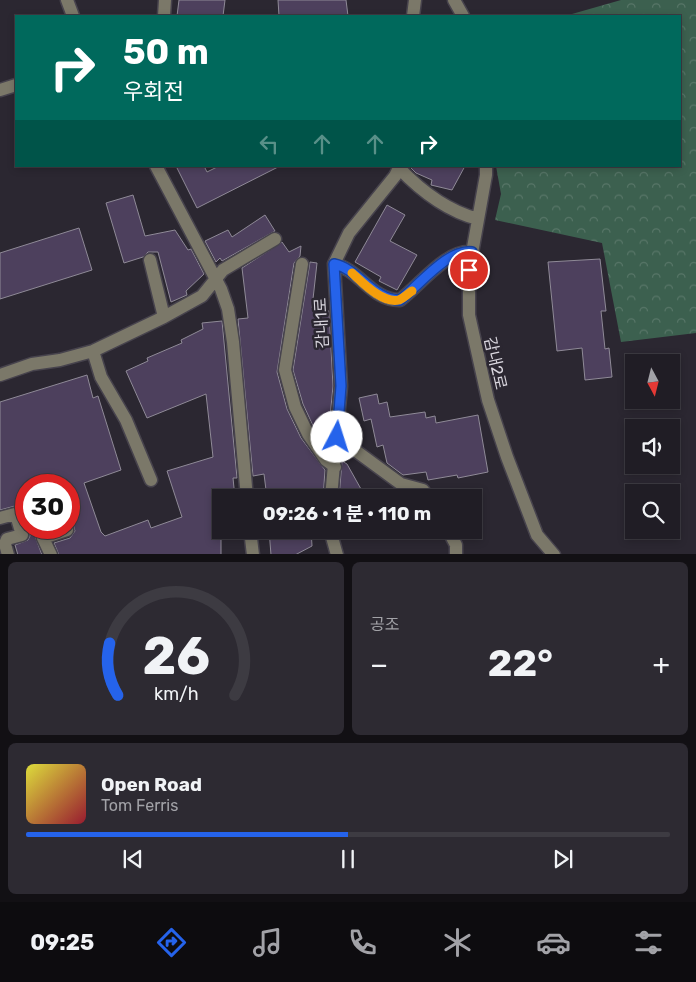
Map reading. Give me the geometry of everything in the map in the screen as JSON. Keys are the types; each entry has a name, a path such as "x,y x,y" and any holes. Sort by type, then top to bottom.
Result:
{"street":[{"path":"67,0 73,15"},
{"path":"164,15 165,0"},
{"path":"414,15 415,0"},
{"path":"0,90 15,84"},
{"path":"157,167 216,280 228,310 233,342 246,489"},
{"path":"399,167 418,188 432,197 478,219"},
{"name":"감내1로","path":"332,489 341,386 334,264 349,233 399,167"},
{"name":"감내2로","path":"486,167 469,270 469,315 488,400 537,535 554,554"},
{"path":"0,375 32,364 60,360 93,351 164,317 202,296 223,270 275,239"},
{"path":"334,264 344,266 377,293 392,300 400,300 446,259 464,251 472,252"},
{"path":"150,260 164,317"},
{"path":"302,264 285,370 295,408 308,434 326,460 335,467"},
{"path":"93,351 101,377 126,420 151,480"},
{"path":"337,437 401,484 419,489"},
{"path":"0,518 15,514"},
{"path":"8,554 5,544 7,539 15,537"},
{"path":"45,539 51,554"},
{"path":"251,539 253,554"},
{"path":"333,539 337,554"},
{"path":"453,539 456,545 456,554"}],"green space":[{"path":"621,0 696,0 696,333 621,342 602,243 495,220 501,194 496,167 681,167 681,15 568,15"}],"building":[{"path":"179,0 225,0 223,15 177,15"},
{"path":"278,0 346,0 348,15 279,15"},
{"path":"176,167 204,167 207,172 217,167 278,167 197,208"},
{"path":"410,167 464,167 452,190 431,185 432,180 416,173"},
{"path":"133,195 145,236 175,230 188,250 191,249 204,274 186,291 187,295 171,302 158,252 148,252 143,257 124,263 106,203"},
{"path":"387,205 405,215 390,241 417,255 397,290 379,281 381,277 355,262"},
{"path":"265,215 275,231 222,261 220,258 216,262 205,241 228,230 232,237"},
{"path":"79,228 92,270 0,299 0,253"},
{"path":"282,242 289,252 301,246 300,256 294,263 277,372 287,409 301,438 325,470 324,489 266,489 264,474 253,476 238,319 248,318 242,268"},
{"path":"600,259 606,311 601,311 605,349 609,348 612,377 585,380 582,348 557,351 548,262"},
{"path":"310,262 317,263 312,308 329,311 333,386 327,448 315,430 303,404 293,370"},
{"path":"222,321 237,478 233,478 234,489 212,489 212,539 221,539 221,554 59,554 54,543 67,539 80,539 80,474 15,474 15,506 0,510 0,402 87,375 93,398 98,396 121,470 84,483 101,532 105,536 148,520 151,528 182,517 167,471 213,457 206,394 147,418 126,371 148,361 147,358 182,343 181,340 203,329 202,323"},
{"path":"377,394 379,404 387,402 390,417 425,412 426,418 435,416 436,423 478,415 488,472 458,478 457,475 428,480 426,472 403,475 387,463 383,445 377,447 371,419 364,421 359,398"},
{"path":"342,461 347,464 361,489 340,489"},
{"path":"36,539 42,554 18,554 15,545"},
{"path":"270,539 312,539 312,546 297,554 271,554"}],"slow traffic":[{"path":"352,273 377,293 392,300 400,300 412,291"}],"route":[{"path":"337,437 341,386 334,264 344,266 377,293 392,300 400,300 446,259 464,251 472,252 469,270"}]}
